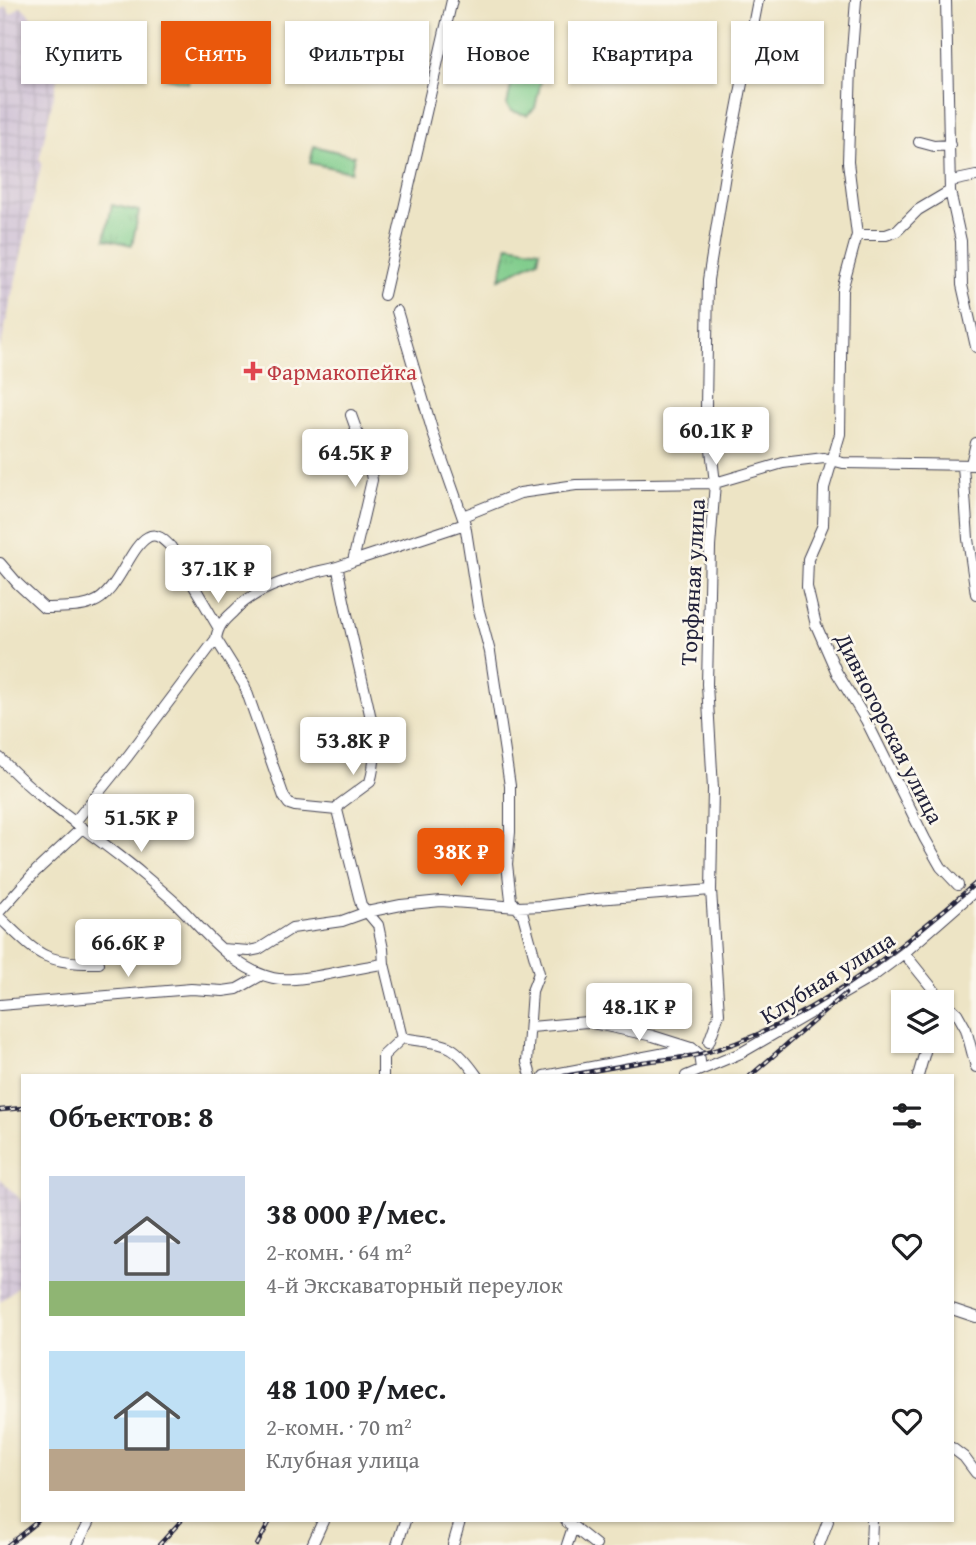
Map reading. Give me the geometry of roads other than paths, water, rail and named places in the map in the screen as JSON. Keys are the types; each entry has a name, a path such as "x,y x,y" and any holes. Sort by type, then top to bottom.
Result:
{"street":[{"path":"384,295 452,0"},
{"name":"Торфяная улица","path":"709,1042 719,1014 711,890 713,789 707,684 710,547 715,483 706,407 708,280 728,156 758,0"},
{"name":"Дивногорская улица","path":"856,0 848,162 857,235 842,290 840,434 824,488 823,525 808,559 807,587 816,625 837,673 866,720 925,839 941,867 958,885"},
{"path":"946,0 951,186 961,241 962,285 976,347"},
{"path":"919,142 934,146 950,145"},
{"path":"857,235 886,235 897,231 918,209 951,186 976,176"},
{"path":"397,311 434,436 464,520 478,607 490,652 510,786 507,864 511,900 523,915 539,973 532,991 527,1062 530,1074"},
{"path":"351,415 372,480 353,561"},
{"path":"976,443 970,465 968,539 976,594"},
{"path":"0,911 78,826 216,639 218,626 240,604 256,593 318,572 338,569 464,520 520,493 576,485 715,483 783,463 824,458 843,463 970,465"},
{"path":"0,563 44,608 77,606 93,603 105,595 140,545 148,537 155,536 171,547 218,626"},
{"path":"338,569 374,734 375,758 370,782 340,804 337,810 361,905 378,925 384,964 402,1038"},
{"path":"216,639 244,684 284,797 295,807 337,810"},
{"path":"0,758 19,778 78,826 139,871 220,949 262,975 286,981 384,964"},
{"path":"220,949 259,949 292,928 342,921 367,912 401,905 441,901 517,907 711,890"},
{"name":"Клубная улица","path":"690,1074 741,1053 872,977 904,953 976,890"},
{"path":"0,918 32,948 46,957 72,963 99,963"},
{"path":"904,953 932,990"},
{"path":"0,1006 191,989 223,991 237,989 262,975"},
{"path":"954,1011 966,1029 976,1067"},
{"path":"531,1027 587,1022 661,1038 692,1048 699,1055 701,1069"},
{"path":"383,1074 383,1056 402,1038"},
{"path":"402,1038 451,1046 462,1055 476,1074"},
{"path":"555,1074 692,1048"},
{"path":"919,1074 925,1053"},
{"path":"954,1311 976,1317"},
{"path":"954,1450 964,1457 976,1473"},
{"path":"78,1545 89,1522"},
{"path":"312,1545 323,1522"},
{"path":"397,1545 405,1522"},
{"path":"453,1545 460,1522"},
{"path":"819,1545 828,1522"},
{"path":"871,1545 872,1522"},
{"path":"567,1545 569,1524"},
{"path":"569,1524 596,1545"}],"railway":[{"path":"575,1074 694,1056 777,1025 848,984 914,935 976,883"},
{"path":"752,1074 845,994"},
{"path":"0,1110 21,1108"},
{"path":"8,1545 37,1522"},
{"path":"159,1545 180,1522"},
{"path":"257,1545 269,1522"}],"place":[{"name":"Фармакопейка","path":"253,371"}]}
